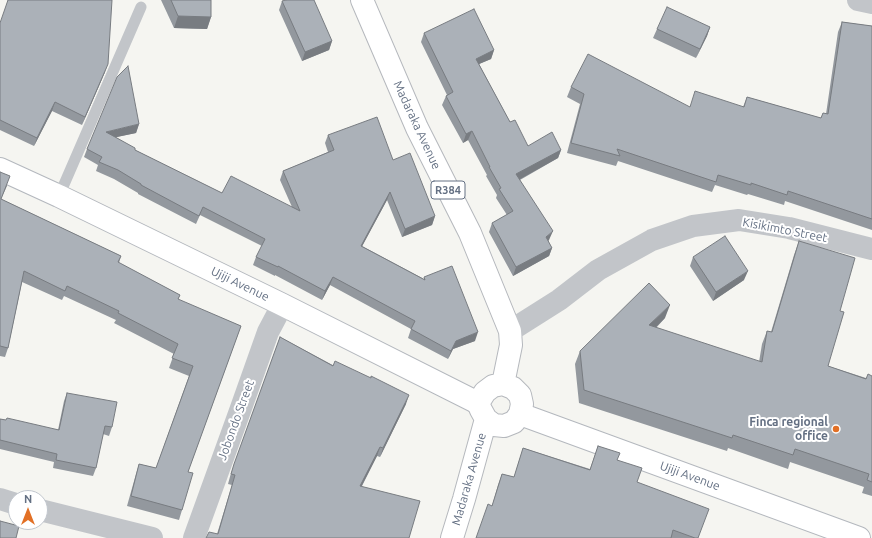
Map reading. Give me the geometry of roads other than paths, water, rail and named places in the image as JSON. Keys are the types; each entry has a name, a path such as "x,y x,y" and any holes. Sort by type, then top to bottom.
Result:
{"main road":[{"name":"Madaraka Avenue","path":"362,0 417,128 470,233 510,331 511,345 503,384"},
{"name":"Ujiji Avenue","path":"0,169 60,196 281,304 482,411"},
{"path":"503,384 513,388 520,395 522,404 520,414 514,422 504,426 494,424 482,411 485,392 493,386 503,384"},
{"name":"Madaraka Avenue","path":"452,538 464,499 482,411"},
{"name":"Ujiji Avenue","path":"520,414 859,538"}],"street":[{"path":"858,0 872,3"},
{"name":"Kisikimto Street","path":"510,331 559,300 598,270 652,240 693,226 739,220 789,228 872,249"},
{"name":"Jobondo Street","path":"194,538 268,332 281,304"},
{"path":"48,512 152,538"}],"lane":[{"path":"60,196 141,7"}],"place":[{"name":"Finca regional office","path":"836,429"}]}
